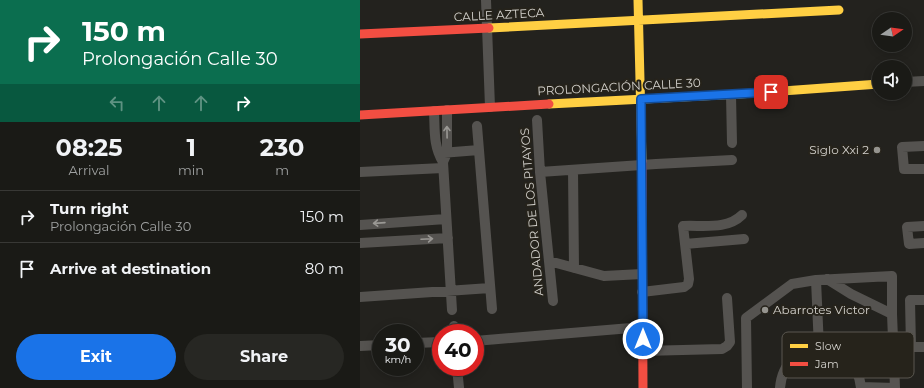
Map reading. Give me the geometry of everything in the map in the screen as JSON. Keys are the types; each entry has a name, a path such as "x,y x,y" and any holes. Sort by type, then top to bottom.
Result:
{"street":[{"path":"486,0 490,107"},
{"path":"638,0 642,165 643,388"},
{"name":"CALLE AZTECA","path":"360,34 839,10"},
{"path":"912,82 924,81"},
{"name":"PROLONGACIÓN CALLE 30","path":"360,115 731,95 872,85"},
{"path":"731,95 732,143"},
{"path":"447,110 444,161 452,310"},
{"path":"434,111 437,153 444,161"},
{"name":"ANDADOR DE LOS PITAYOS","path":"537,120 540,172 553,300"},
{"path":"477,126 492,309"},
{"path":"924,146 902,147 904,169 924,169"},
{"path":"360,172 444,161 479,150"},
{"path":"540,172 732,160"},
{"path":"573,170 574,268"},
{"path":"642,292 684,287 688,284 689,278 683,226 722,225 736,221 742,215"},
{"path":"360,225 446,219"},
{"path":"411,221 412,240"},
{"path":"722,225 726,241"},
{"path":"924,226 907,227 909,244 924,243"},
{"path":"360,243 448,238"},
{"path":"685,244 744,239"},
{"path":"549,261 604,276 642,274"},
{"path":"747,388 746,318 792,284 821,280 892,276 893,332"},
{"path":"821,280 892,314"},
{"path":"819,332 821,280"},
{"path":"360,297 490,288"},
{"path":"643,351 722,349 727,346 730,342 727,298"},
{"path":"911,332 910,300 924,300"},
{"path":"484,340 643,327"},
{"path":"360,346 372,345"},
{"path":"914,347 924,346"},
{"path":"458,376 459,388"},
{"path":"780,388 782,378"},
{"path":"858,378 861,388 895,388 895,378"}],"traffic: slow":[{"path":"638,0 642,161"},
{"path":"489,28 839,10"},
{"path":"549,104 740,94 872,85"}],"traffic: jam":[{"path":"360,34 489,28"},
{"path":"360,115 549,104"},
{"path":"642,161 643,388"}],"place":[{"name":"Siglo Xxi 2","path":"877,150"},
{"name":"Abarrotes Victor","path":"765,310"}],"route":[{"path":"643,339 641,99 771,92"}]}
